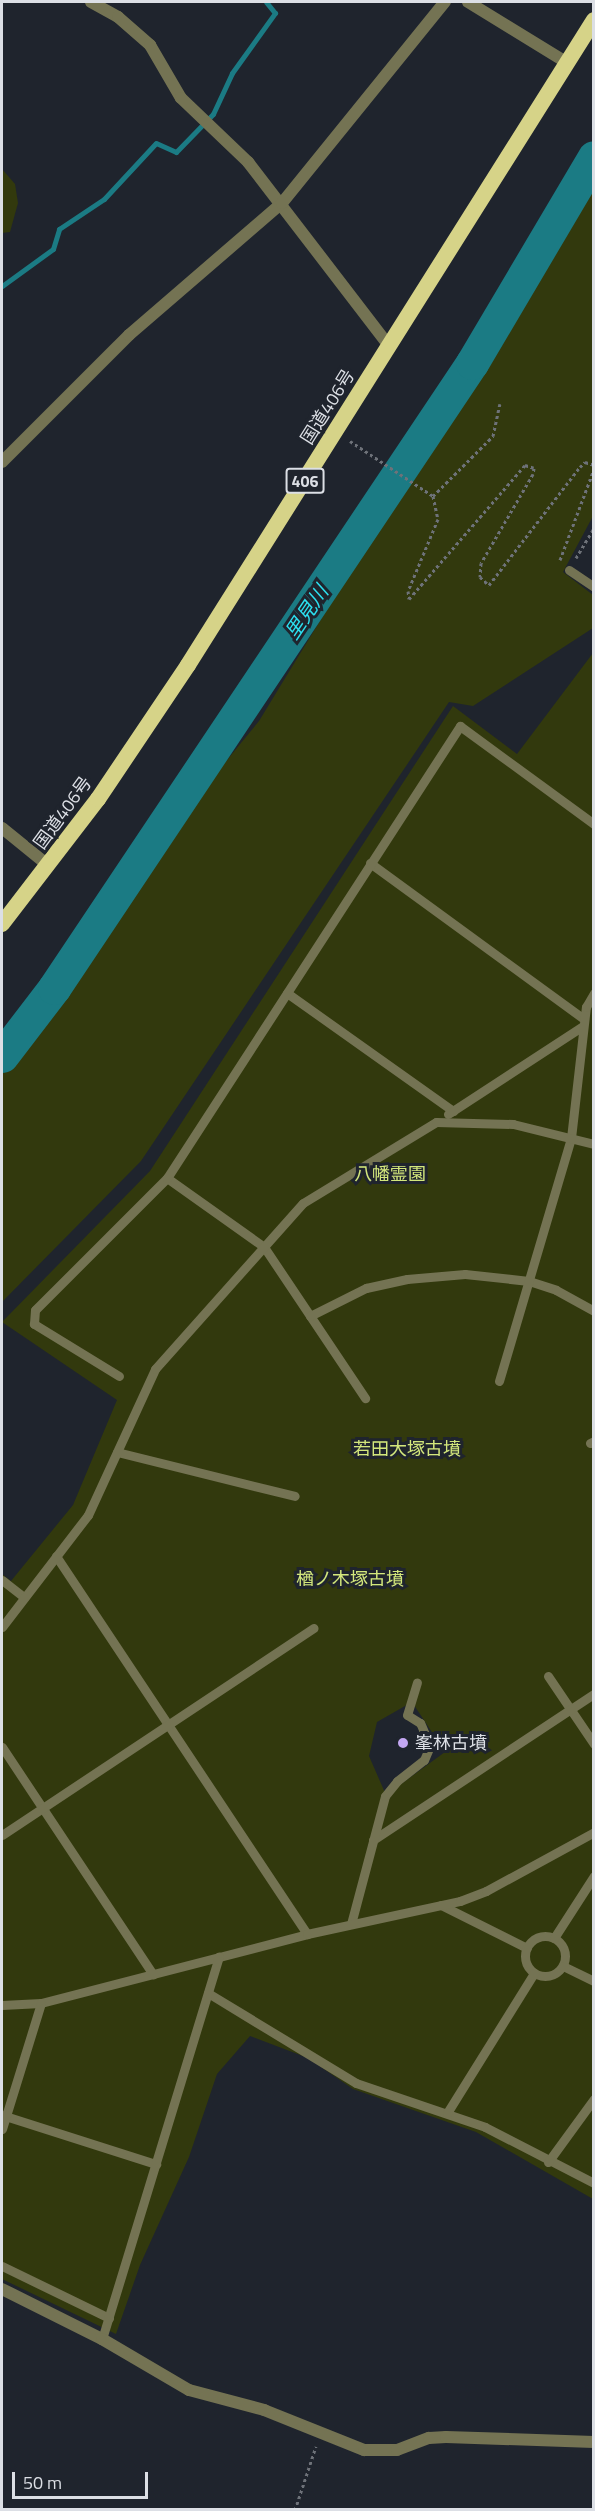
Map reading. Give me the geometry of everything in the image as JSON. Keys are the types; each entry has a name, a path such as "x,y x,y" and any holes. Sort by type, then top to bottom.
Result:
{"highway":[{"name":"国道406号","path":"2,924 49,866 188,665 594,20"}],"street":[{"path":"92,2 118,17 150,45 181,98 240,153 282,203 389,346"},
{"path":"2,462 129,335 282,203 445,2"},
{"path":"468,2 566,63"},
{"path":"2,828 49,866"},
{"path":"2,2289 102,2338 189,2390 322,2431 364,2450 382,2452 437,2438 594,2442"}],"lane":[{"path":"569,570 594,587"},
{"path":"119,1376 34,1324 32,1316 167,1178 460,726 594,824"},
{"path":"370,863 584,1022"},
{"path":"287,993 453,1111"},
{"path":"499,1382 571,1138 584,1022 594,993"},
{"path":"2,1627 88,1515 155,1368 303,1203 436,1122 584,1022"},
{"path":"436,1122 513,1124 594,1144"},
{"path":"167,1178 264,1247 365,1398"},
{"path":"310,1316 356,1292 407,1279 465,1274 529,1281 556,1290 594,1311"},
{"path":"117,1452 295,1496"},
{"path":"56,1556 308,1934"},
{"path":"2,1581 24,1598"},
{"path":"2,1835 314,1628"},
{"path":"548,1676 594,1744"},
{"path":"351,1924 386,1796 397,1780 424,1760 429,1746 420,1723 407,1715 417,1683"},
{"path":"373,1840 594,1694"},
{"path":"2,1747 153,1974"},
{"path":"2,2005 41,2003 308,1934 441,1905 486,1891 594,1832"},
{"path":"554,1938 594,1876"},
{"path":"441,1905 527,1948"},
{"path":"541,1936 554,1938 565,1952 563,1966 551,1976 534,1973 525,1961 527,1948 541,1936"},
{"path":"102,2338 219,1957"},
{"path":"563,1966 594,1982"},
{"path":"447,2113 534,1973"},
{"path":"208,1993 356,2083 484,2127 548,2162 594,2183"},
{"path":"2,2129 3,2115 41,2003"},
{"path":"548,2162 594,2099"},
{"path":"3,2115 156,2164"},
{"path":"2,2266 109,2318"}],"path":[{"path":"433,496 493,436 500,404"},
{"path":"336,431 433,496 438,519 408,591 409,599 525,465 534,468 533,474 481,563 480,578 489,585 585,462 594,467 560,562 569,570 594,528"},
{"path":"295,2510 322,2431"}],"green space":[{"path":"2,169 15,184 18,203 10,232 2,233"},
{"path":"593,169 593,516 563,572 593,595 593,628 473,706 449,702 141,1161 2,1302 2,1059 73,972 117,894 259,721 410,473 509,290"},
{"name":"八幡霊園","path":"593,653 593,2199 476,2132 353,2089 308,2058 250,2036 217,2074 189,2157 140,2265 116,2334 2,2279 2,1574 11,1581 73,1505 117,1400 2,1322 150,1171 453,706 517,754","holes":["412,1702 445,1752 386,1795 369,1756 377,1722"]}],"waterway":[{"path":"2,286 53,249 59,229 104,199 156,143 176,152 213,114 232,73 275,13 266,2"},
{"name":"里見川","path":"2,1056 54,988 472,363 594,157"}],"place":[{"name":"峯林古墳","path":"403,1743"}],"park label":[{"name":"若田大塚古墳","path":"407,1449"},
{"name":"楢ノ木塚古墳","path":"350,1579"}]}
